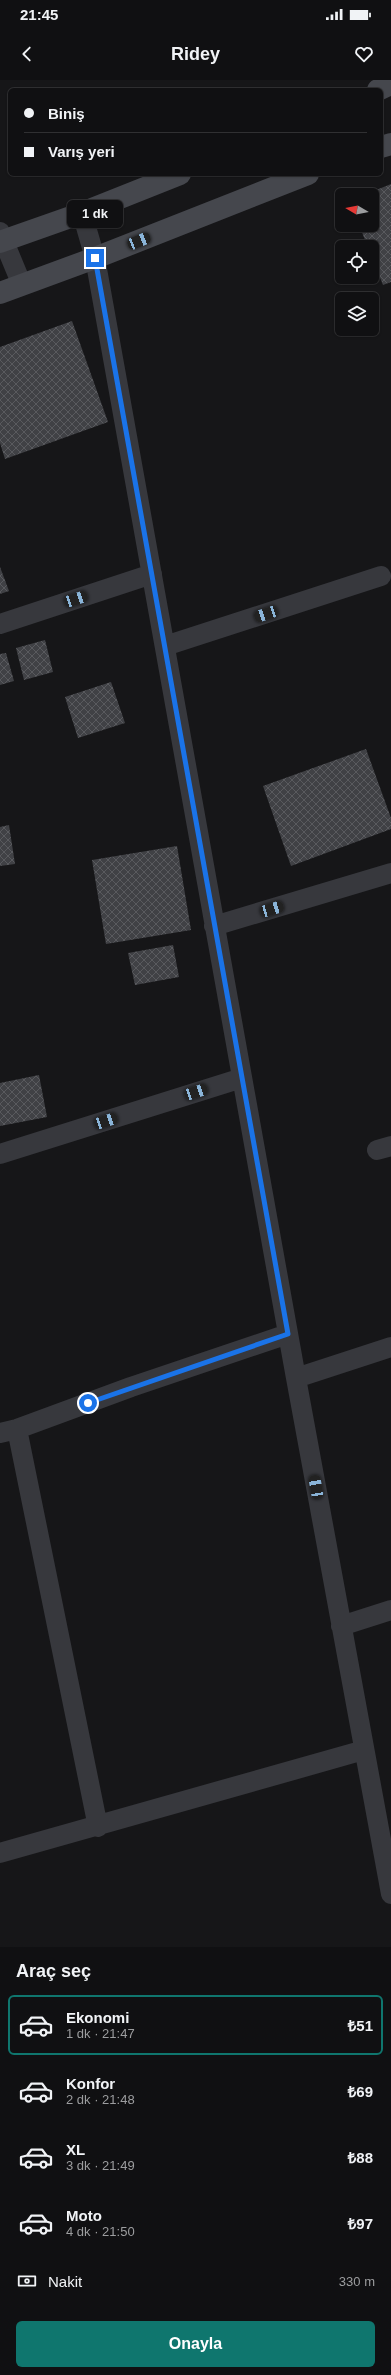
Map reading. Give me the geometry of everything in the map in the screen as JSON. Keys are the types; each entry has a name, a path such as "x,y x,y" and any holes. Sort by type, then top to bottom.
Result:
{"main road":[{"path":"2,238 82,213 175,176"},
{"path":"0,293 95,258 303,176"}],"street":[{"path":"82,213 95,258 214,926 391,1894"},
{"path":"2,238 22,285"},
{"path":"0,624 152,574"},
{"path":"165,646 381,576"},
{"path":"214,926 391,873"},
{"path":"0,1154 242,1078"},
{"path":"98,1827 9,1431 131,1387 288,1334"},
{"path":"296,1378 391,1347"},
{"path":"342,1626 391,1610"},
{"path":"0,1853 98,1827 364,1750"}],"building":[{"path":"391,184 391,282 383,285 379,275 379,240 365,240 362,232 379,232 379,189"},
{"path":"72,321 108,422 5,459 0,443 0,347"},
{"path":"0,567 9,591 0,594"},
{"path":"45,640 53,672 24,680 16,648"},
{"path":"6,653 14,681 0,685 0,654"},
{"path":"111,682 125,723 78,738 65,697"},
{"path":"366,749 391,818 391,829 291,866 263,786"},
{"path":"9,825 15,864 0,866 0,827"},
{"path":"177,846 191,930 106,944 92,860"},
{"path":"173,945 179,977 135,985 128,953"},
{"path":"39,1075 47,1117 0,1126 0,1083"}],"route":[{"path":"88,1403 288,1334 95,258"}]}
